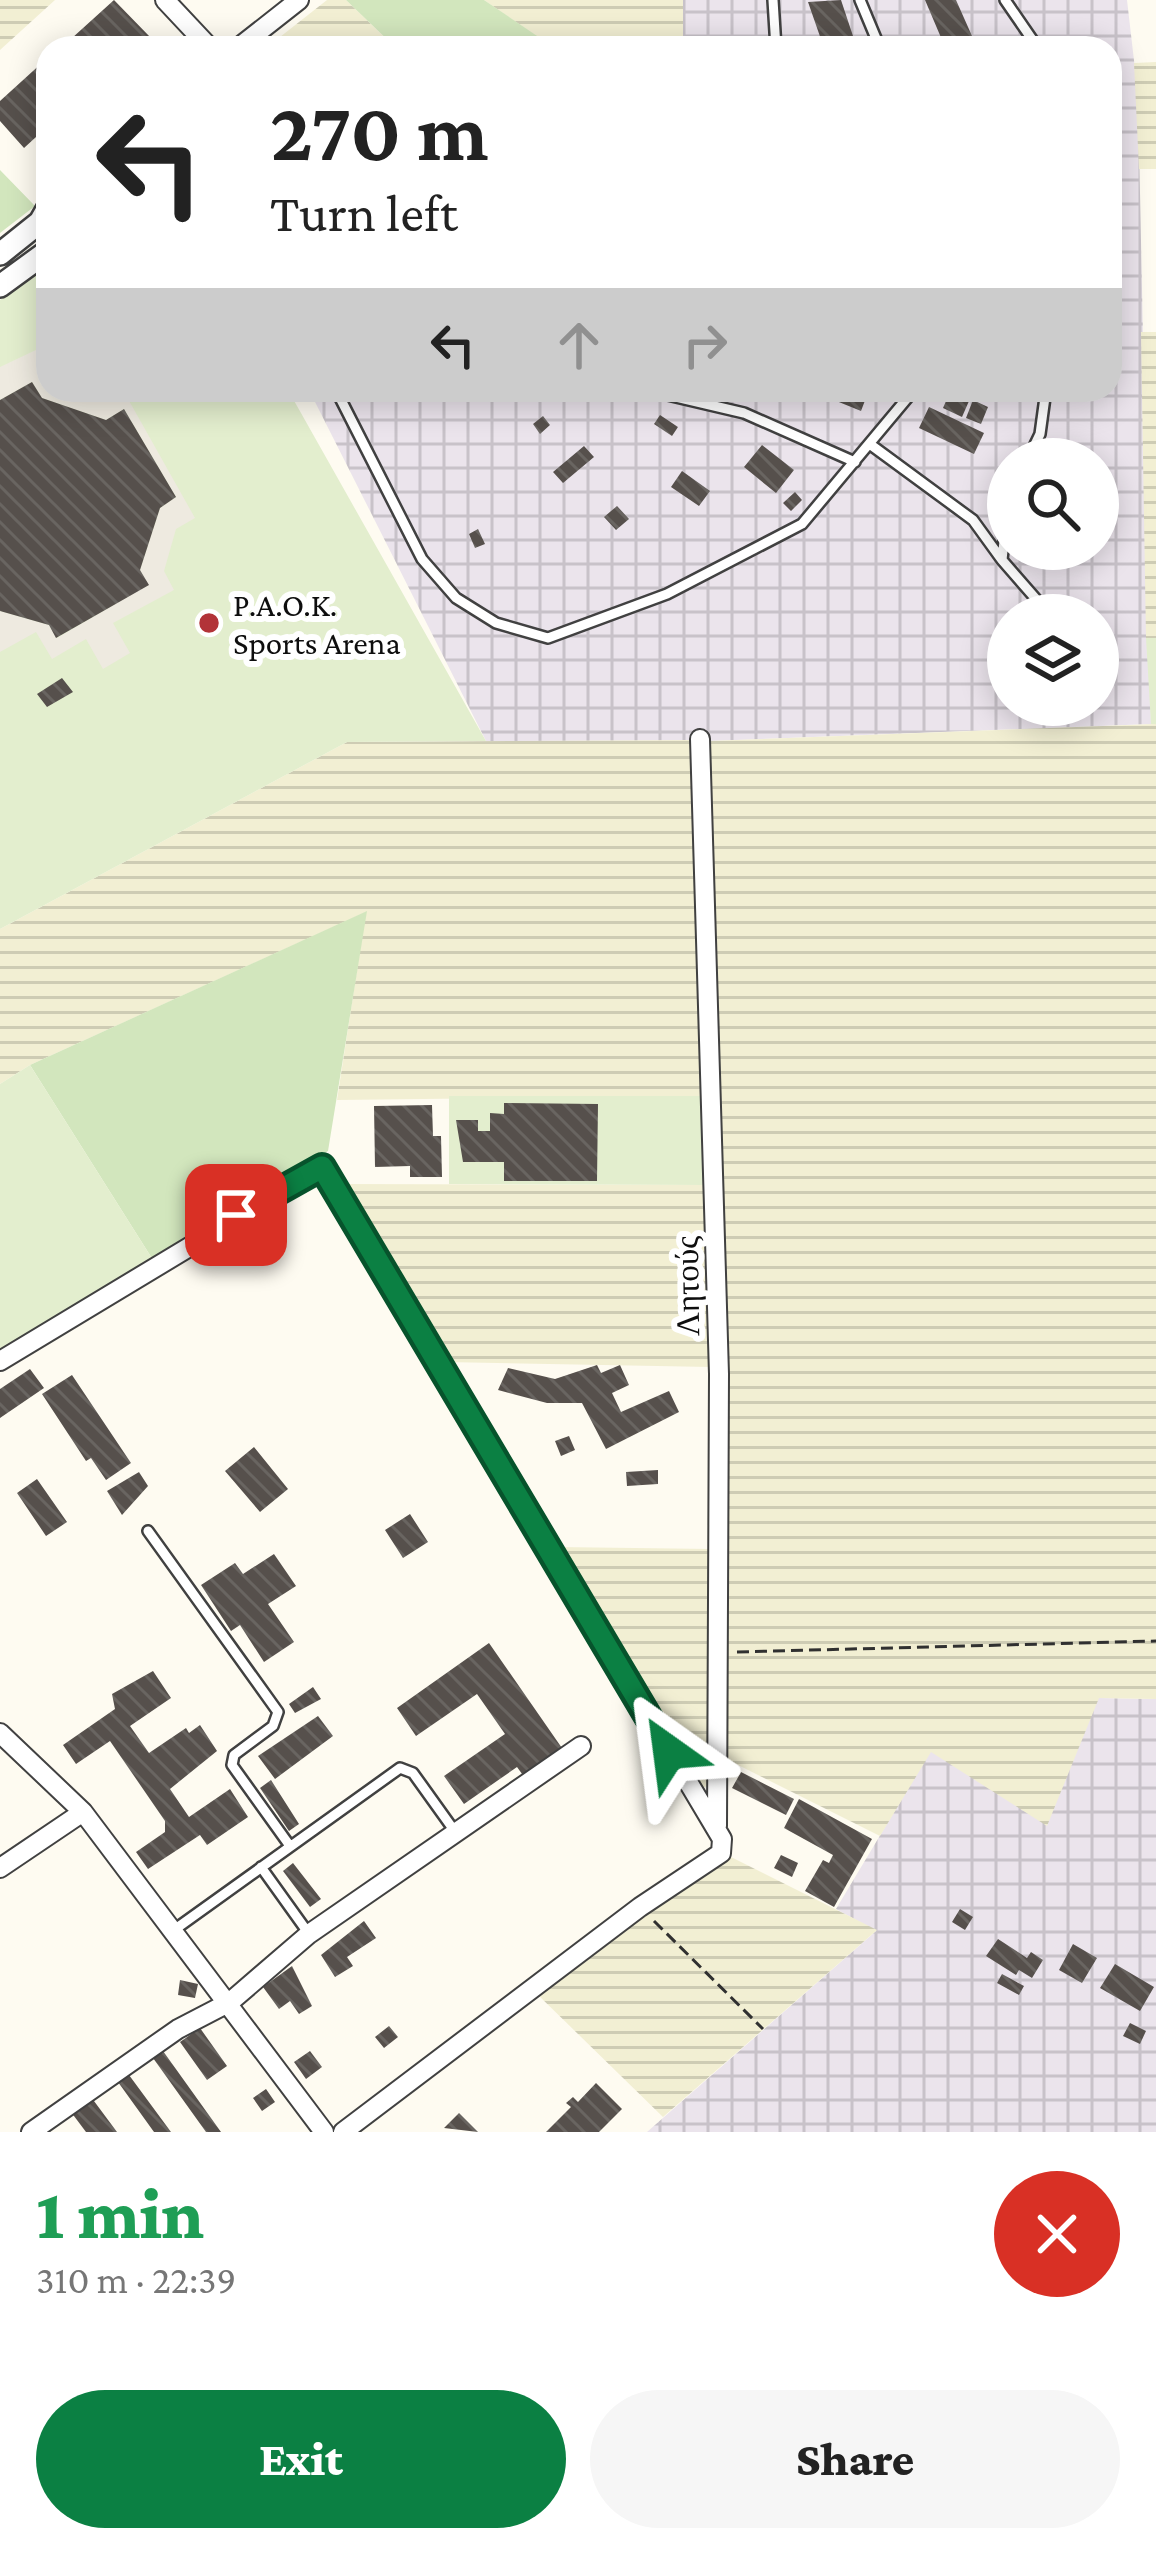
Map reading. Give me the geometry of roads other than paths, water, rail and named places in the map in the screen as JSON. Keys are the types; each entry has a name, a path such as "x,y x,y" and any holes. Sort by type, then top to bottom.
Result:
{"street":[{"path":"165,0 199,36"},
{"path":"253,36 299,0"},
{"path":"0,254 36,225"},
{"path":"0,286 36,260"},
{"name":"Λητούς","path":"700,740 719,1374 717,1831"},
{"path":"0,1361 322,1167 717,1831 722,1853 640,1907 343,2132"},
{"path":"0,1733 83,1812 324,2132"},
{"path":"31,2132 178,2030 230,2002 309,1934 581,1746"},
{"path":"0,1868 83,1812"}],"lane":[{"path":"773,0 775,36"},
{"path":"860,0 875,36"},
{"path":"1005,0 1030,36"},
{"path":"342,402 433,572 456,598 496,623 548,638 667,594 802,524 905,402"},
{"path":"697,402 744,413 855,462"},
{"path":"1038,438 1044,402"},
{"path":"871,445 973,520 987,539"},
{"path":"1011,570 1032,594"},
{"path":"148,1531 278,1712 277,1722 237,1752 232,1765 290,1846"},
{"path":"170,1933 400,1768 413,1773 456,1833"},
{"path":"261,1868 309,1934"}],"place":[{"name":"P.A.O.K. Sports Arena","path":"209,623"}]}
